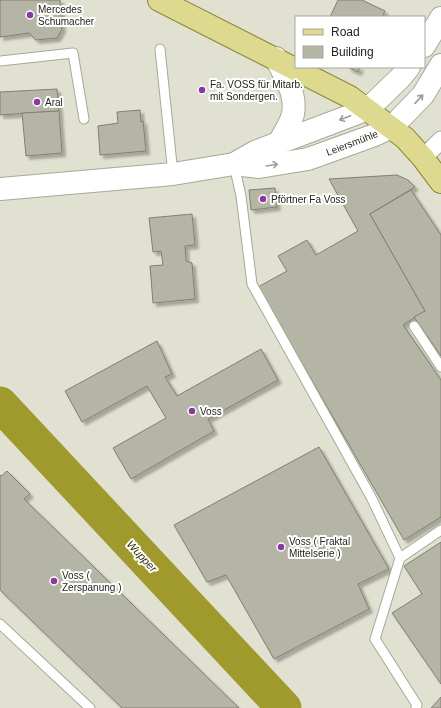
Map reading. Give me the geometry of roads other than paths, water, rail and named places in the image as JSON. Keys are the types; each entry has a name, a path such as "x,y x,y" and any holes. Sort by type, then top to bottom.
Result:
{"main road":[{"path":"159,0 295,68"},
{"path":"425,44 441,18"},
{"path":"276,58 288,83 293,100 293,114 278,144"},
{"name":"Leiersmühle","path":"0,189 173,174 234,164 259,167 308,159 372,136 392,127 423,95 441,65"},
{"path":"296,68 328,84 368,109 392,127 405,138 423,158 441,182"},
{"name":"Leiersmühle","path":"234,164 255,152 368,109 409,68"}],"street":[{"path":"423,158 441,140"}],"lane":[{"path":"160,49 173,174"},
{"path":"0,61 73,53 84,119"},
{"path":"234,164 241,196 252,284 371,497 400,558"},
{"path":"414,326 441,367"},
{"path":"416,708 417,706 375,639 400,558 441,530"},
{"path":"0,624 90,708"}],"waterway":[{"name":"Wupper","path":"0,404 284,708"}],"place":[{"name":"Mercedes Schumacher","path":"30,15"},
{"name":"Fa. VOSS für Mitarb. mit Sondergen.","path":"202,90"},
{"name":"Aral","path":"37,102"},
{"name":"Pförtner Fa Voss","path":"263,199"},
{"name":"Voss","path":"192,411"},
{"name":"Voss ( Fraktal Mittelserie )","path":"281,547"},
{"name":"Voss ( Zerspanung )","path":"54,581"}]}
